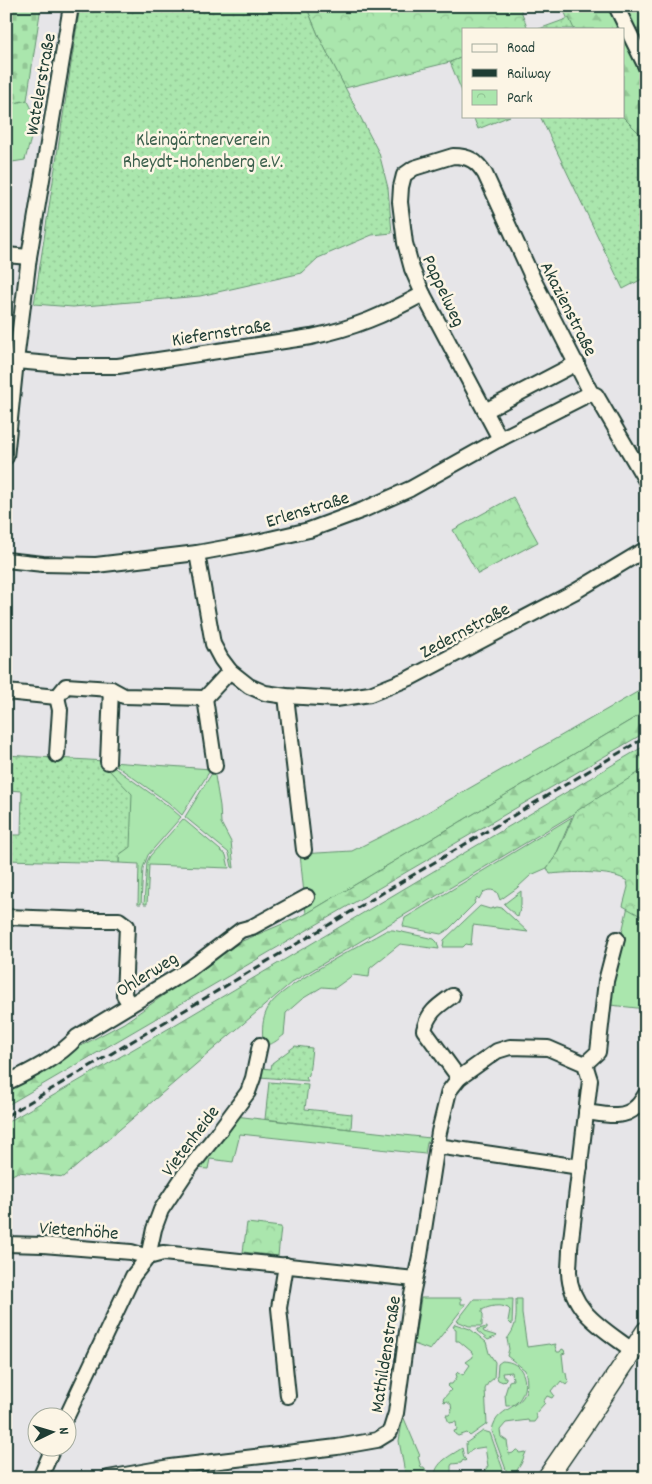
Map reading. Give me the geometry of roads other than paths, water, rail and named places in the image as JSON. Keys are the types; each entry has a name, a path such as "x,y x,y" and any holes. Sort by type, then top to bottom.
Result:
{"street":[{"name":"Watelerstraße","path":"6,457 29,257 71,6"},
{"path":"616,6 646,67"},
{"name":"Pappelweg","path":"460,156 447,157 414,168 404,175 400,202 412,269 500,439"},
{"name":"Akazienstraße","path":"460,156 477,163 485,174 534,281 591,393 596,395 646,481"},
{"path":"6,255 29,257"},
{"name":"Kiefernstraße","path":"16,361 73,366 118,366 331,333 389,312 424,294"},
{"path":"485,411 577,363"},
{"name":"Erlenstraße","path":"6,560 43,564 96,565 197,553 308,530 363,510 410,489 500,439 591,393"},
{"name":"Zedernstraße","path":"197,553 214,644 221,659 230,670 249,686 265,693 309,698 370,694 410,678 576,591 646,549"},
{"path":"57,696 66,686 111,689 124,696 204,698 230,670"},
{"path":"108,762 111,689"},
{"path":"6,692 57,696"},
{"path":"57,696 60,710 57,755"},
{"path":"286,696 304,850"},
{"path":"204,698 215,766"},
{"name":"Ohlerweg","path":"6,1083 66,1049 77,1037 188,970 241,930 252,927 307,897"},
{"path":"6,917 119,920 127,926 124,995 130,1005"},
{"path":"617,939 606,981 598,1052 585,1064 590,1080 569,1273 573,1294 591,1320 633,1351"},
{"path":"452,996 432,1011 424,1030 459,1078"},
{"name":"Vietenheide","path":"72,1406 133,1276 148,1257 154,1229 161,1210 185,1174 248,1092 260,1045"},
{"name":"Mathildenstraße","path":"108,1478 170,1467 291,1453 377,1440 390,1432 396,1413 412,1295 437,1146 449,1091 459,1078 497,1051 510,1047 548,1048 585,1064"},
{"path":"586,1112 616,1115 629,1113 636,1108 646,1094"},
{"path":"437,1146 580,1167"},
{"name":"Vietenhöhe","path":"6,1244 131,1252 148,1257"},
{"path":"148,1257 163,1253 415,1279"},
{"path":"286,1265 279,1308 288,1396"},
{"path":"546,1478 646,1331"},
{"path":"40,1478 50,1456"}],"railway":[{"path":"6,1116 646,737"}],"park label":[{"name":"Kleingärtnerverein Rheydt-Hohenberg e.V.","path":"203,149"}]}
